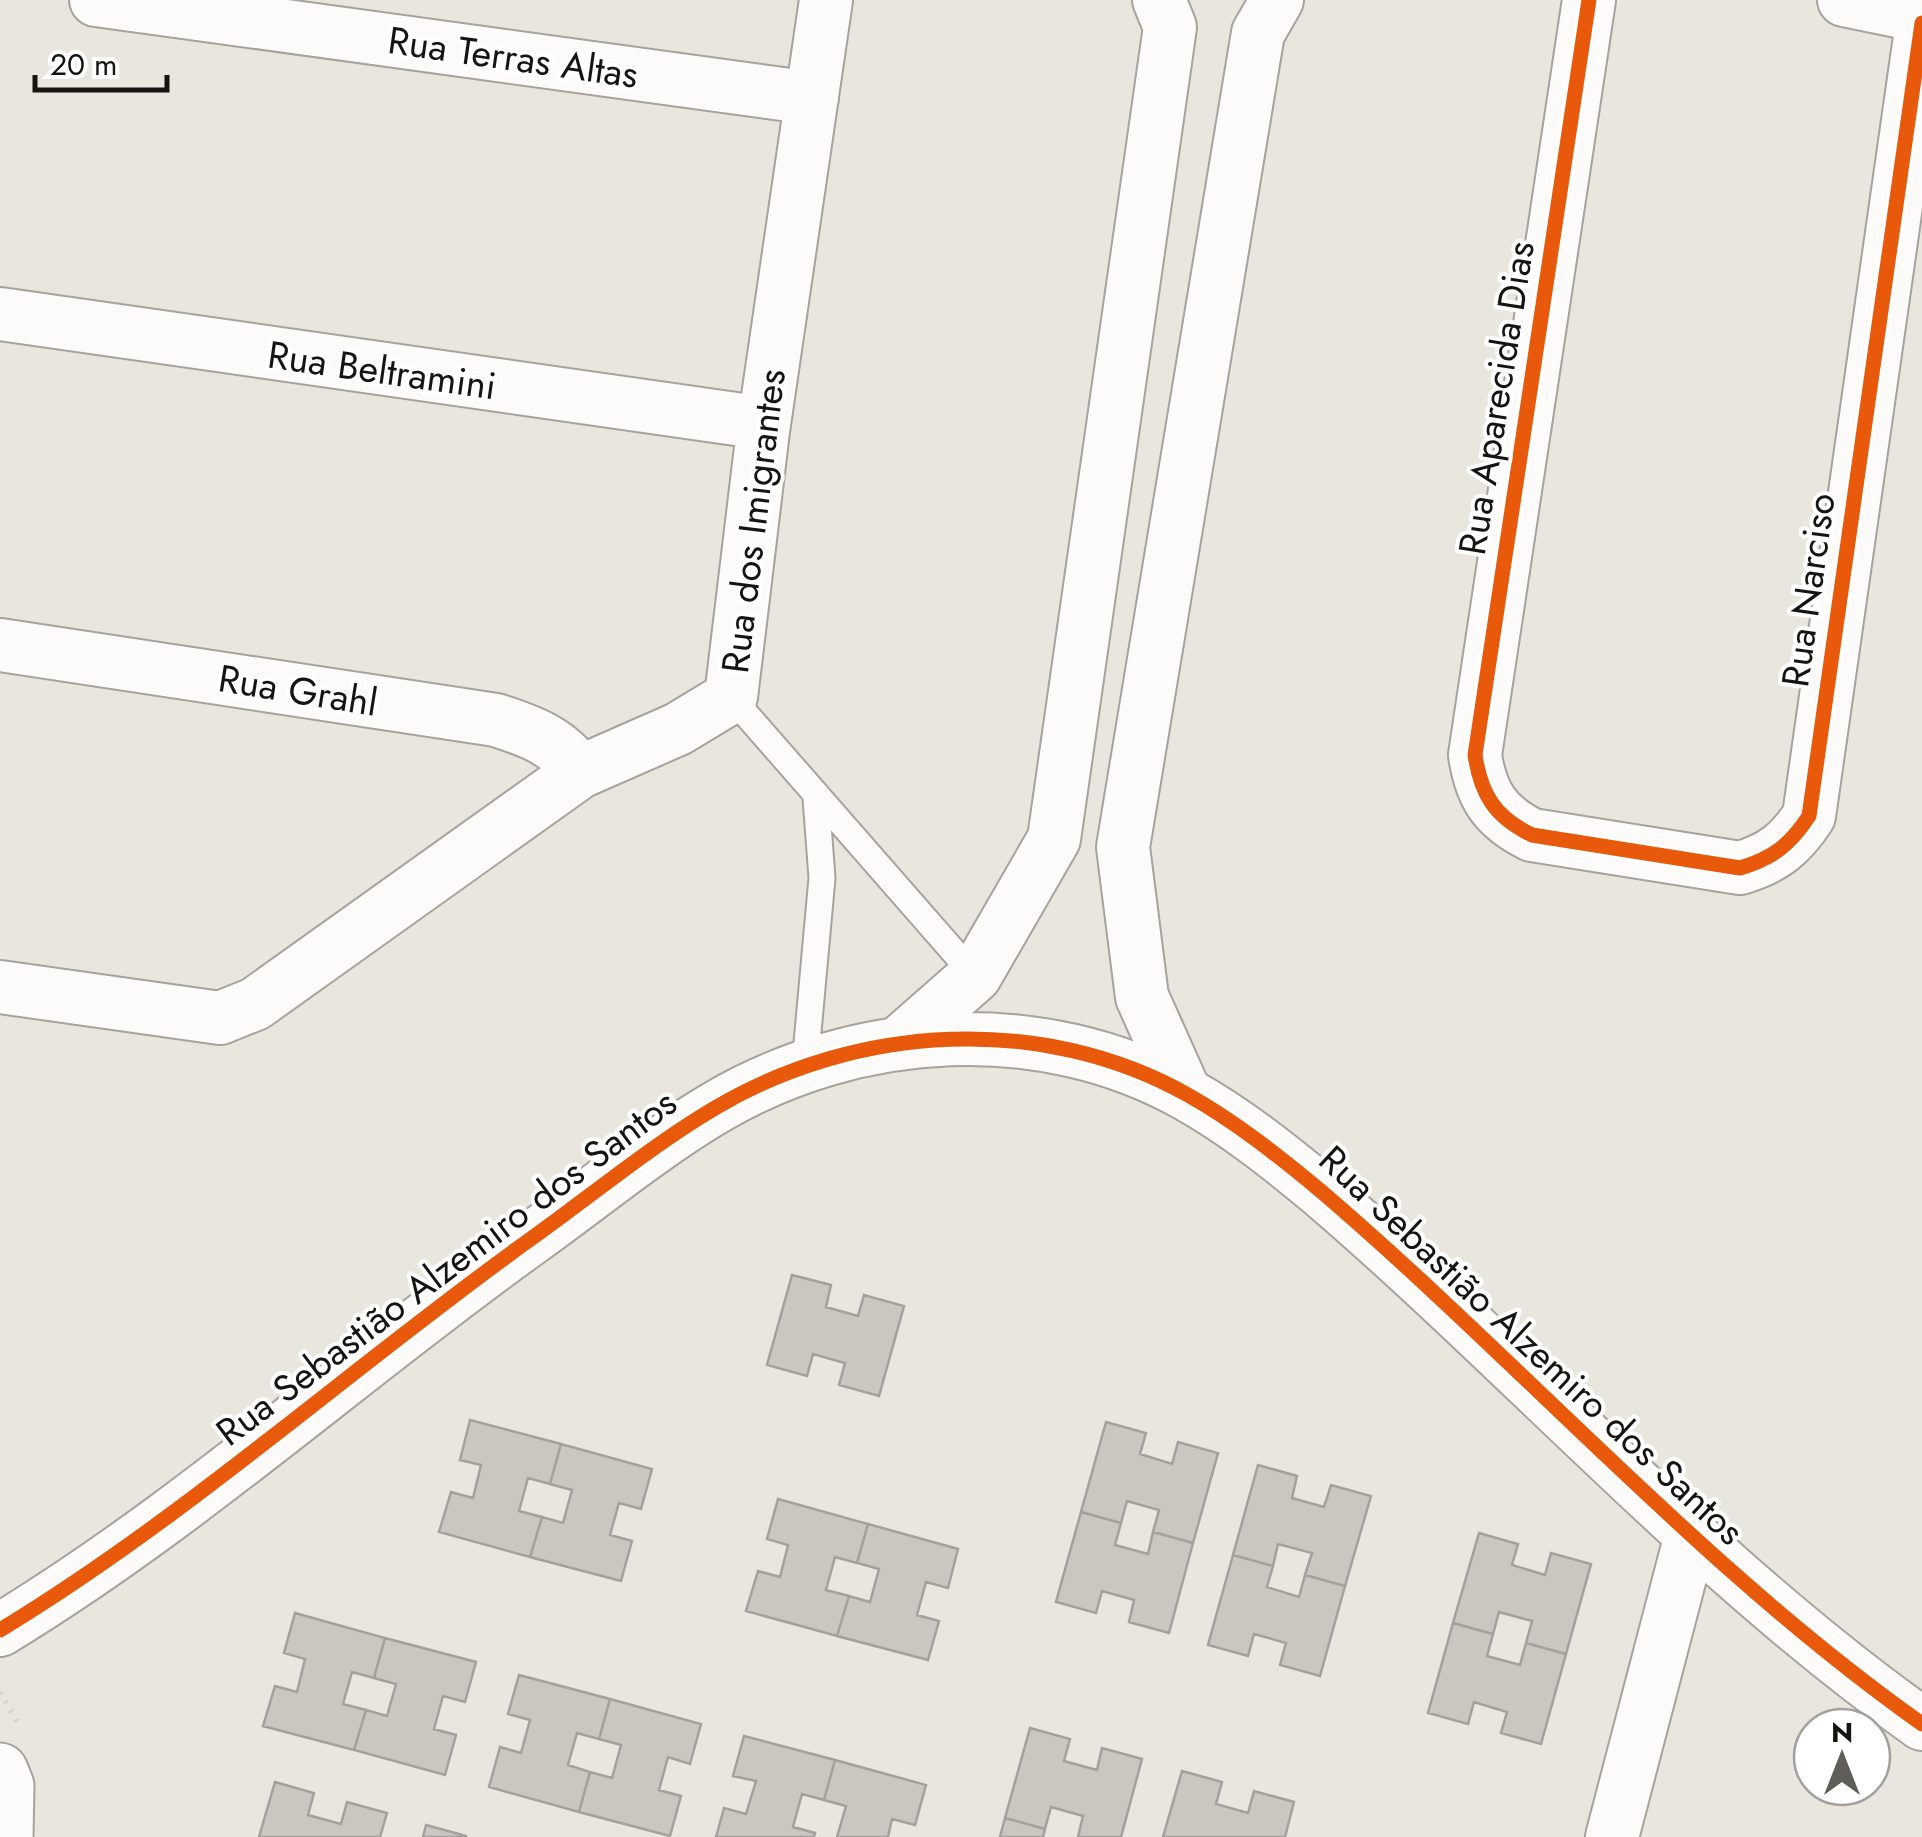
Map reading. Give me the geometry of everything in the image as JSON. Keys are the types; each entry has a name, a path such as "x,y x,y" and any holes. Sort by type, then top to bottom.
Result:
{"street":[{"name":"Rua Terras Altas","path":"96,0 812,98"},
{"name":"Rua dos Imigrantes","path":"0,986 220,1018 281,987 580,772 678,729 731,698 764,423 826,0"},
{"path":"901,1042 975,976 1054,838 1170,26 1159,0"},
{"path":"1185,1093 1142,997 1123,848 1258,33 1277,0"},
{"name":"Rua Aparecida Dias","path":"1490,804 1479,780 1476,755 1589,0"},
{"path":"1844,0 1922,20"},
{"name":"Rua Narciso","path":"1490,804 1508,823 1532,835 1740,868 1769,859 1793,841 1809,816 1922,20"},
{"name":"Rua Beltramini","path":"0,314 764,423"},
{"name":"Rua Grahl","path":"0,645 496,720 533,732 566,752 580,772"},
{"name":"Rua Sebastião Alzemiro dos Santos","path":"0,1630 116,1555 501,1260 714,1108 805,1065 901,1042 971,1038 1056,1047 1124,1066 1185,1093 1240,1127 1322,1193 1767,1604 1922,1724"},
{"path":"1612,1837 1691,1535"},
{"path":"0,1771 6,1786 5,1837"}],"lane":[{"path":"731,698 975,976"},
{"path":"805,1065 822,878 816,798"}],"building":[{"path":"792,1275 831,1285 826,1307 858,1316 864,1295 904,1306 879,1396 839,1385 845,1363 813,1354 807,1376 767,1365"},
{"path":"470,1420 561,1444 550,1484 528,1478 519,1511 542,1517 530,1557 439,1532 451,1492 473,1498 481,1465 460,1460"},
{"path":"1106,1422 1146,1433 1140,1454 1172,1464 1178,1442 1218,1453 1193,1543 1153,1532 1159,1510 1127,1501 1121,1523 1081,1512"},
{"path":"561,1444 652,1469 641,1509 619,1503 610,1535 632,1541 621,1581 530,1557 542,1517 563,1523 572,1490 550,1484"},
{"path":"1258,1465 1297,1476 1292,1498 1324,1507 1331,1485 1371,1496 1345,1586 1305,1575 1312,1553 1278,1544 1273,1566 1233,1555"},
{"path":"778,1499 868,1524 857,1563 835,1557 826,1590 849,1596 837,1636 746,1611 758,1571 780,1577 788,1545 767,1539"},
{"path":"1081,1512 1121,1523 1115,1545 1148,1554 1153,1532 1193,1543 1169,1633 1129,1622 1134,1600 1102,1591 1096,1613 1056,1602"},
{"path":"868,1524 958,1549 948,1588 926,1582 917,1615 939,1621 928,1660 837,1636 849,1596 870,1602 879,1569 857,1563"},
{"path":"1479,1533 1518,1544 1512,1565 1545,1575 1551,1553 1591,1564 1566,1654 1526,1643 1532,1621 1499,1612 1493,1634 1453,1623"},
{"path":"1233,1555 1273,1566 1267,1587 1299,1597 1305,1575 1345,1586 1320,1676 1280,1665 1286,1643 1254,1634 1248,1656 1208,1645"},
{"path":"295,1613 385,1638 374,1678 352,1672 343,1704 366,1710 354,1750 263,1726 275,1686 297,1692 305,1659 284,1653"},
{"path":"1453,1623 1493,1634 1487,1656 1520,1665 1526,1643 1566,1654 1541,1744 1501,1733 1507,1712 1474,1702 1468,1724 1428,1713"},
{"path":"385,1638 476,1662 465,1702 443,1696 434,1729 456,1735 445,1775 354,1750 366,1710 387,1716 396,1684 374,1678"},
{"path":"519,1675 610,1699 599,1739 577,1733 568,1765 590,1772 579,1812 489,1787 500,1747 521,1753 530,1720 508,1714"},
{"path":"610,1699 701,1724 690,1764 668,1757 659,1790 681,1796 670,1836 579,1812 590,1772 612,1778 621,1745 599,1739"},
{"path":"1030,1728 1070,1739 1064,1761 1097,1770 1102,1748 1142,1759 1121,1837 1078,1837 1083,1816 1051,1807 1045,1829 1005,1818"},
{"path":"744,1736 835,1760 824,1800 802,1794 793,1827 815,1833 814,1837 716,1837 724,1808 746,1814 756,1781 733,1776"},
{"path":"835,1760 926,1785 915,1825 892,1819 888,1837 837,1837 846,1806 824,1800"},
{"path":"1182,1771 1222,1782 1216,1804 1248,1813 1254,1791 1294,1802 1285,1837 1163,1837"},
{"path":"275,1782 314,1793 308,1815 341,1824 347,1802 387,1813 380,1837 259,1837"},
{"path":"1005,1818 1045,1829 1043,1837 1000,1837"},
{"path":"426,1825 466,1836 466,1837 423,1837"}],"cycle path":[{"path":"1589,0 1475,755 1481,782 1492,803 1508,821 1532,835 1740,868 1780,849 1809,816 1922,23"},
{"path":"0,1630 137,1539 465,1287 645,1154 715,1108 770,1080 828,1059 889,1045 950,1039 1012,1041 1072,1051 1132,1069 1188,1095 1257,1140 1397,1258 1764,1600 1922,1724"}]}
